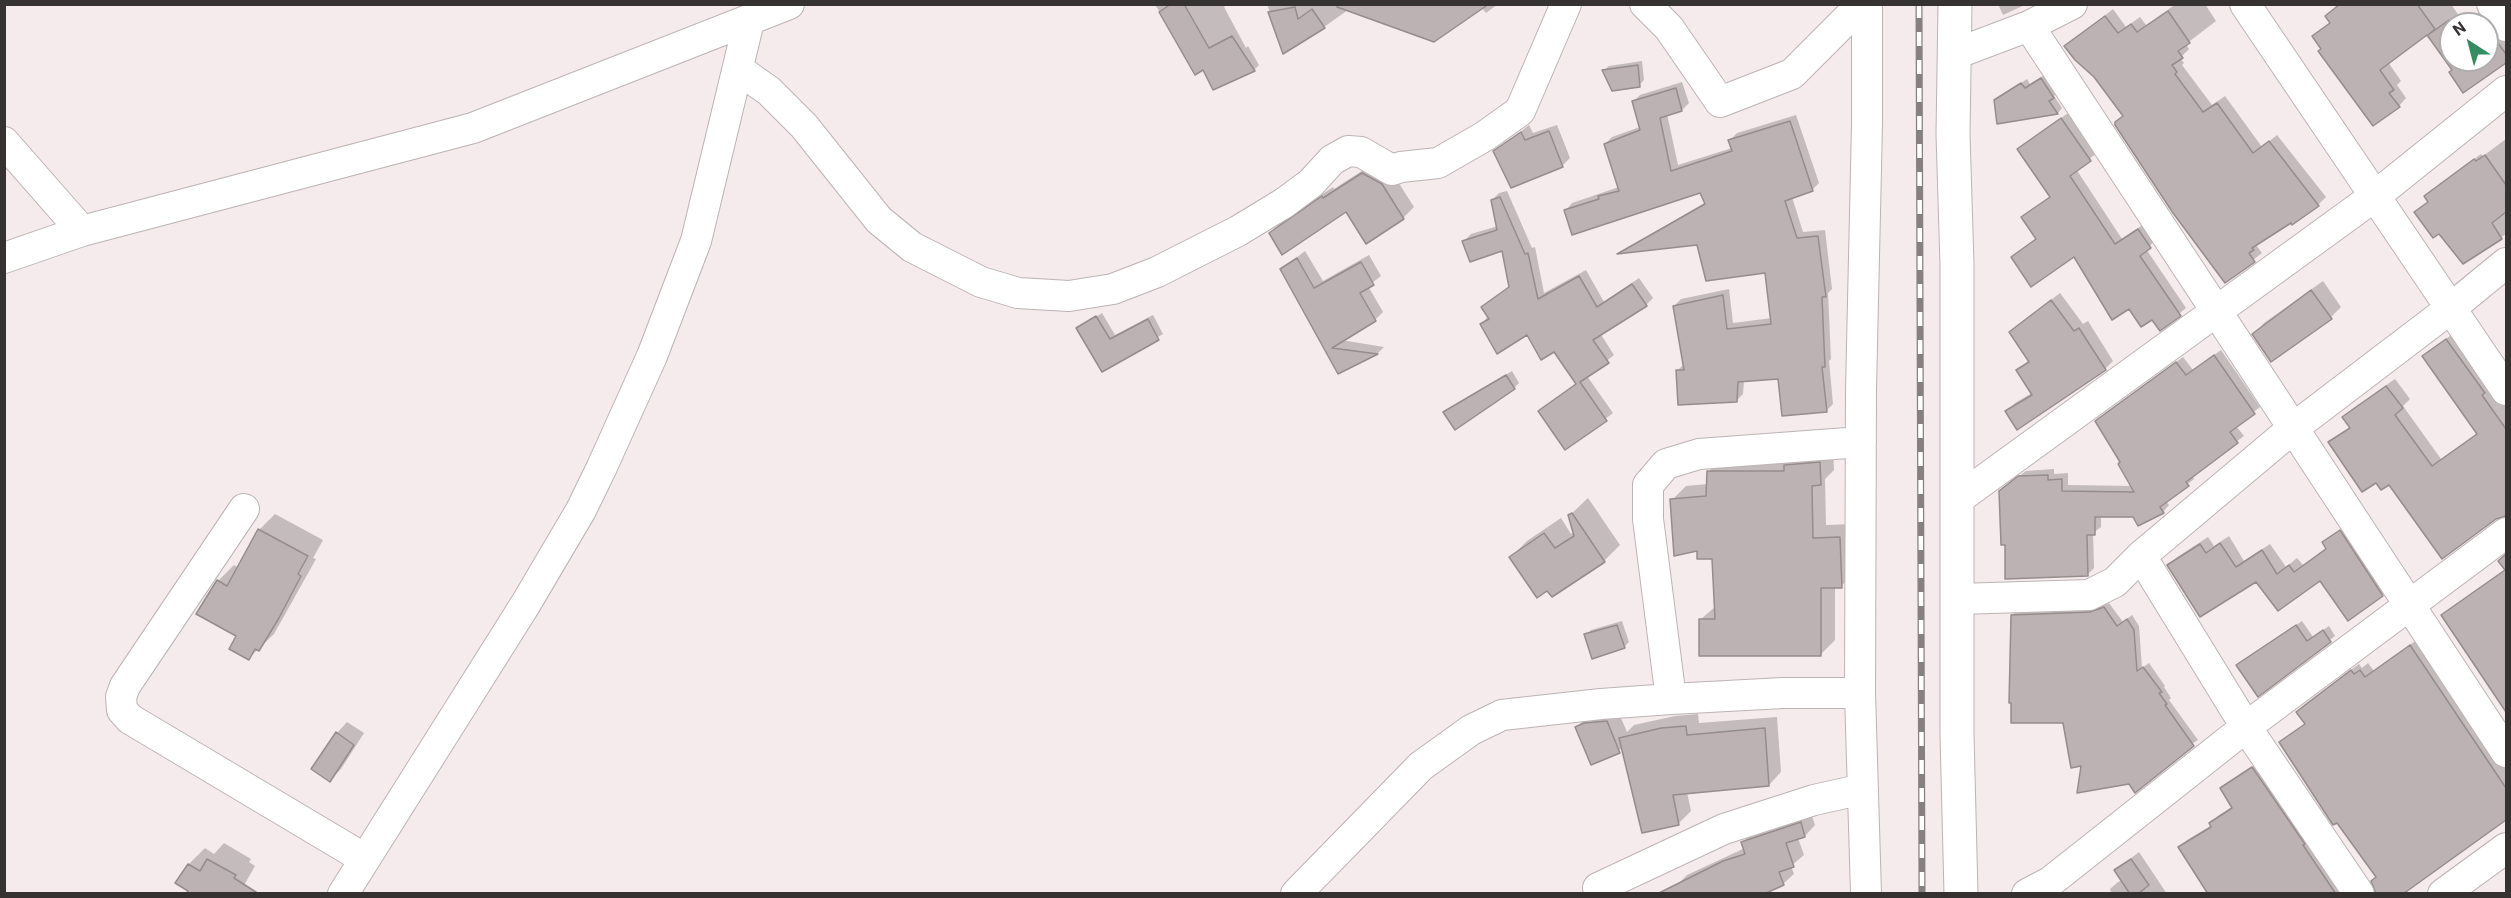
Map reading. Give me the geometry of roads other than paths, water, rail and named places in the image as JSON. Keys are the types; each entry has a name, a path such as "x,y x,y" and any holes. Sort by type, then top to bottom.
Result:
{"street":[{"path":"4,258 82,231 473,128 789,4"},
{"path":"738,69 769,91 804,126 879,220 912,247 981,282 1018,294 1069,296 1113,289 1157,272 1228,236 1284,203 1311,183 1332,160 1348,151 1361,152 1392,170 1438,163 1485,136 1520,111 1566,4"},
{"path":"1645,4 1669,28 1720,102 1792,74 1862,4"},
{"path":"1866,894 1860,693 1867,4"},
{"path":"1955,4 1953,134 1957,265 1961,894"},
{"path":"1955,54 2029,26 2072,4"},
{"path":"2245,4 2506,390"},
{"path":"2492,4 2506,26"},
{"path":"343,894 525,605 581,510 602,469 652,356 696,241 749,21"},
{"path":"2029,26 2506,752"},
{"path":"1958,500 2375,196 2506,91"},
{"path":"4,142 82,231"},
{"path":"1958,599 2089,595 2115,582 2141,556 2292,429 2451,308 2506,262"},
{"path":"1671,699 1648,519 1648,485 1666,464 1699,454 1861,442"},
{"path":"244,509 125,686 122,710 130,719 365,859"},
{"path":"2027,894 2050,882 2246,727 2506,533"},
{"path":"2141,556 2246,727 2359,894"},
{"path":"1296,894 1421,766 1471,730 1502,715 1671,699 1783,693 1860,693"},
{"path":"1598,888 1724,830 1814,800 1863,789"},
{"path":"2442,894 2506,848"}],"railway":[{"path":"1919,4 1922,894"}]}
